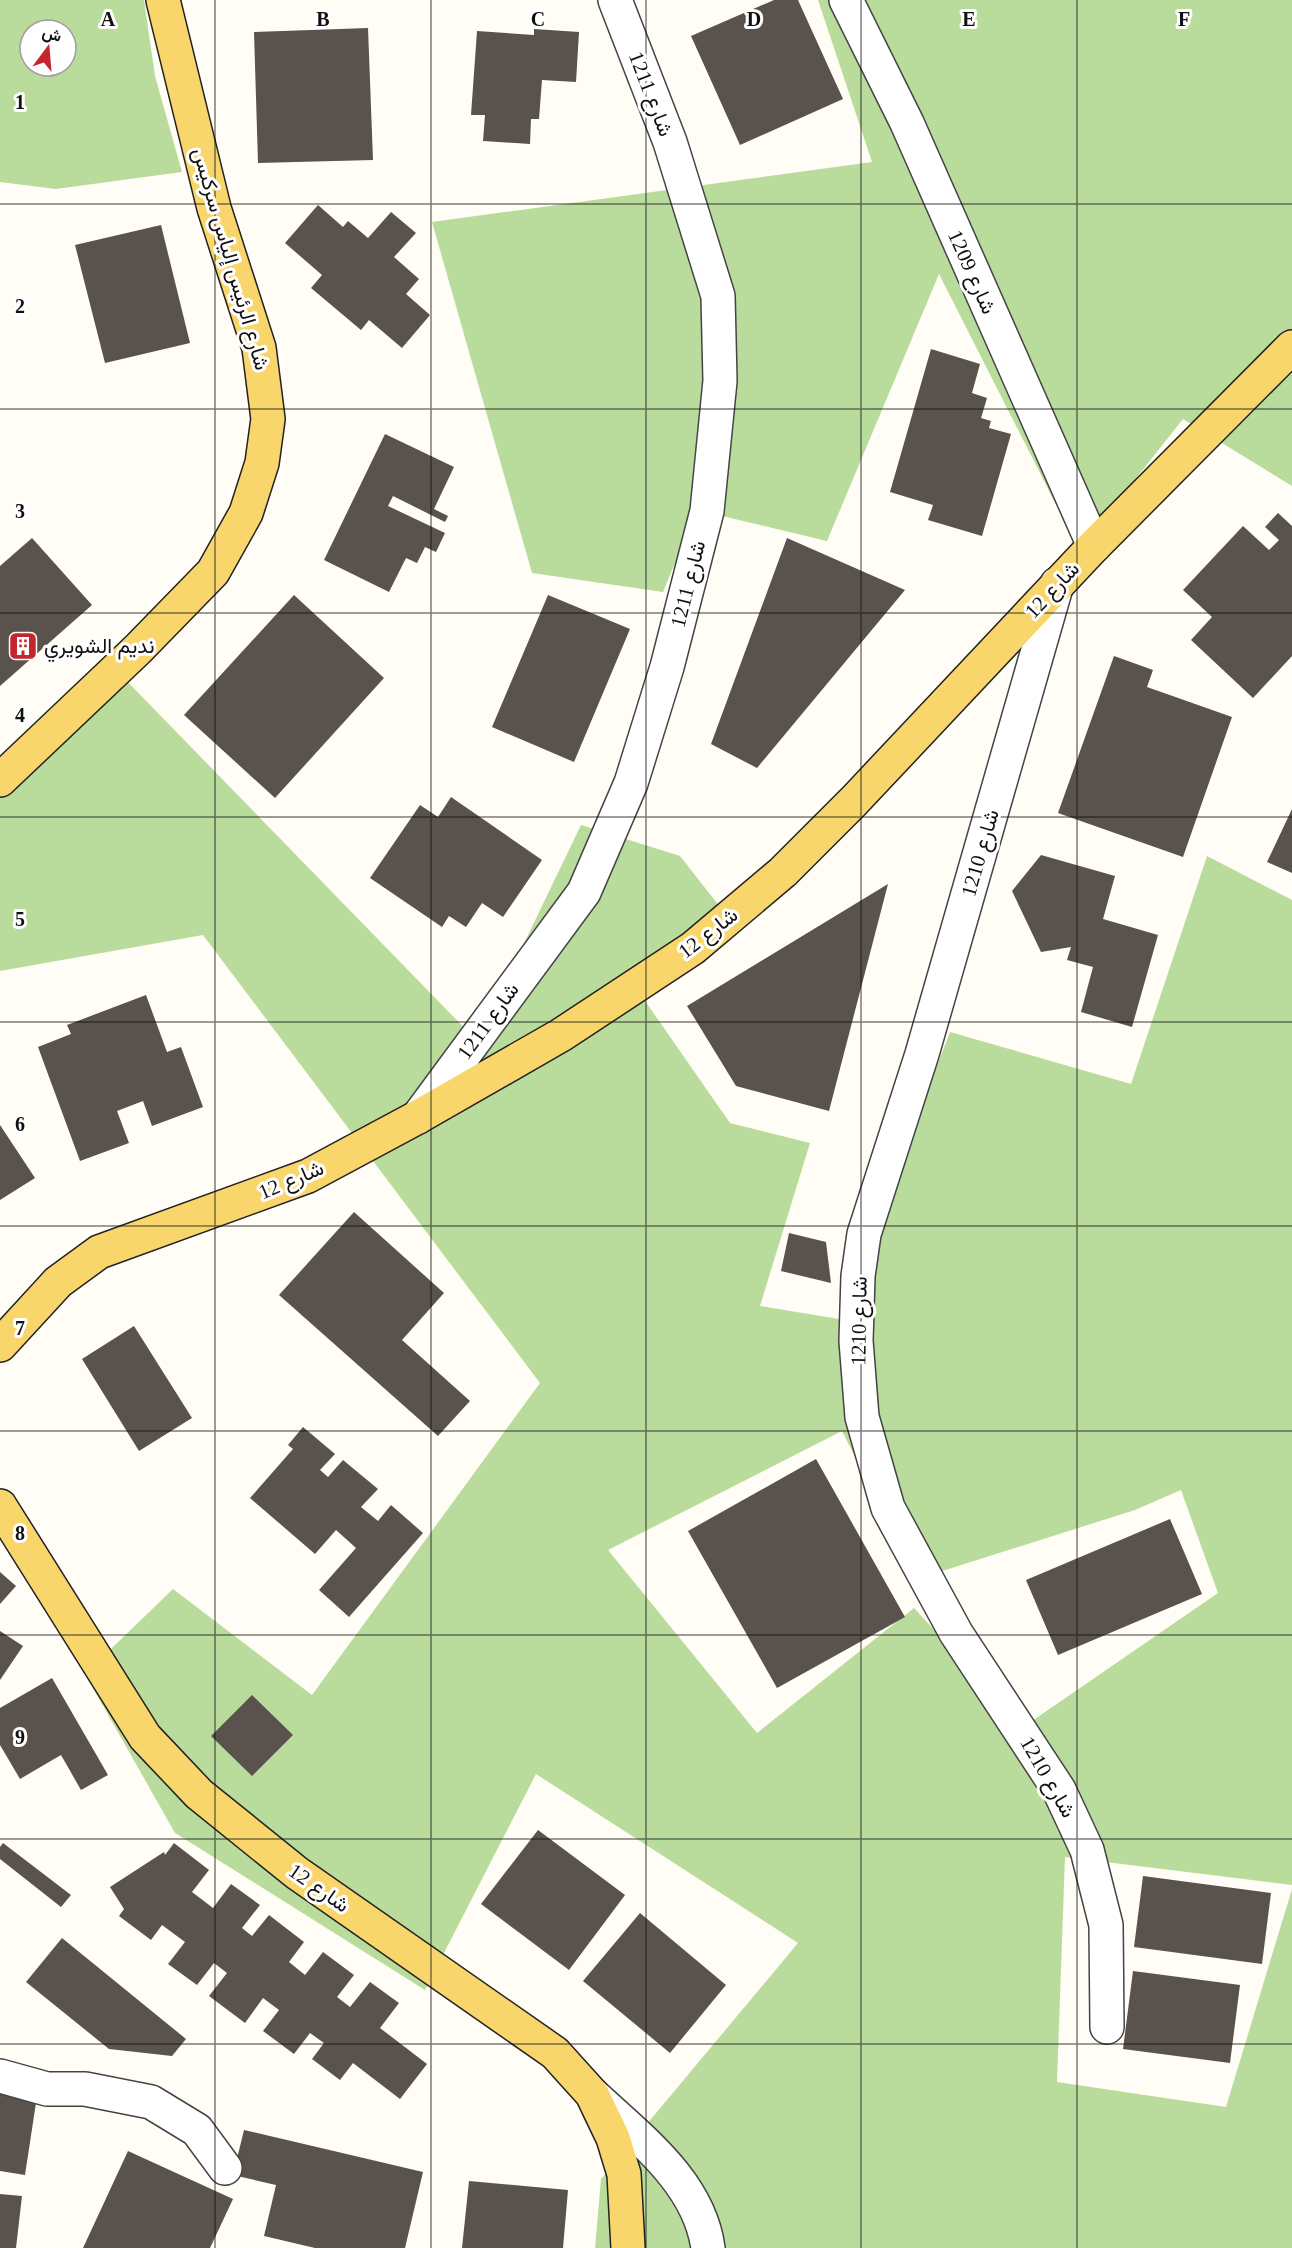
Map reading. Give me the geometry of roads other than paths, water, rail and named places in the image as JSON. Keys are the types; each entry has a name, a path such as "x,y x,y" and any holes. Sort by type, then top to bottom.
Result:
{"main road":[{"name":"شارع الرئيس إلياس سركيس","path":"0,780 138,649 213,572 246,513 262,463 268,419 259,348 214,208 163,0"},
{"name":"شارع 12","path":"0,1345 58,1282 99,1252 308,1176 418,1117 561,1035 693,948 783,872 846,809 1057,584 1292,347"},
{"name":"شارع 12","path":"0,1506 145,1737 199,1794 297,1873 555,2053 592,2094 613,2138 624,2174 628,2248"}],"street":[{"name":"شارع 1211","path":"418,1117 584,892 631,783 667,667 707,511 720,381 718,296 670,142 615,0"},
{"name":"شارع 1209","path":"846,0 907,123 1094,546"},
{"name":"شارع 1210","path":"1057,584 925,1043 864,1234 858,1276 856,1341 862,1417 888,1508 956,1633 1059,1790 1087,1850 1106,1925 1107,2027"},
{"path":"0,2076 46,2089 85,2089 151,2102 197,2130 225,2168"},
{"path":"592,2094 664,2161 682,2185 705,2225 708,2248"}],"place":[{"name":"نديم الشويري","path":"23,646"}]}
